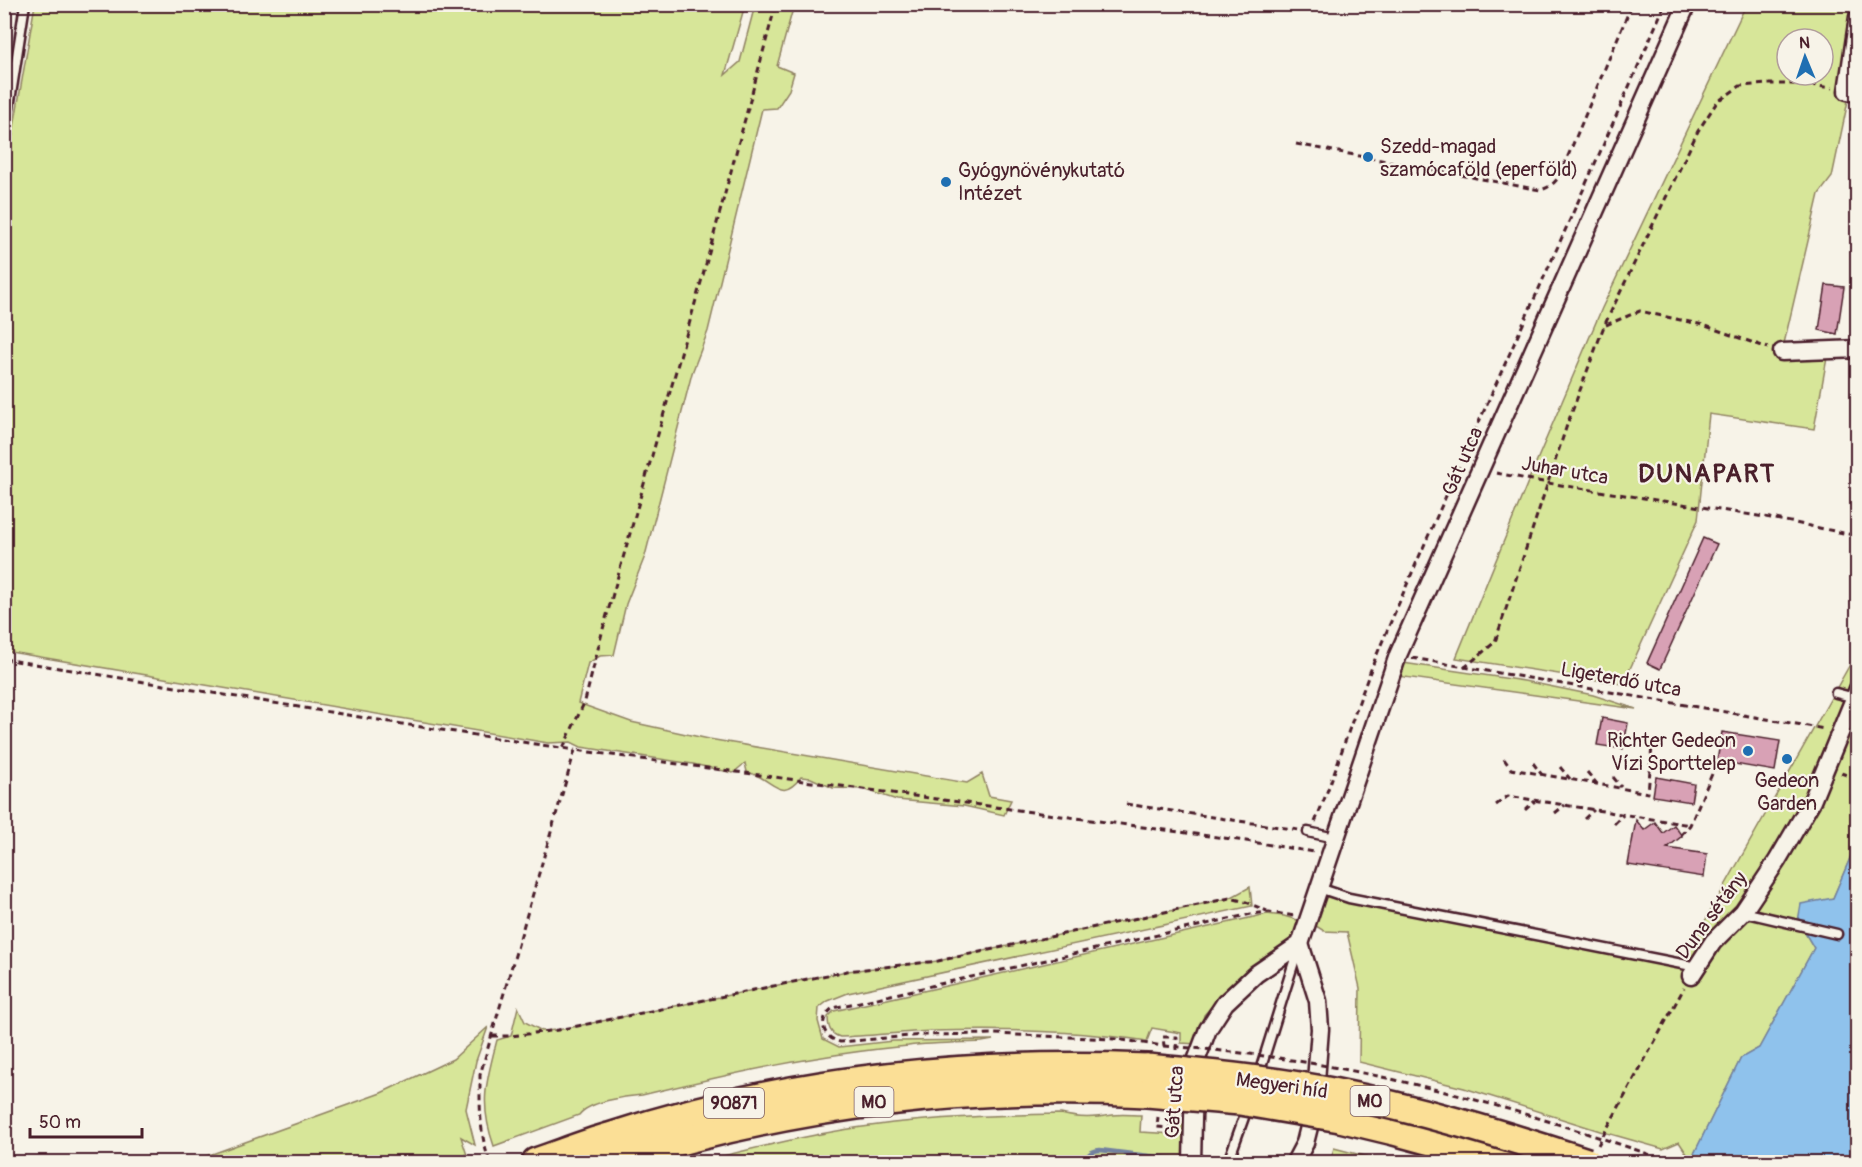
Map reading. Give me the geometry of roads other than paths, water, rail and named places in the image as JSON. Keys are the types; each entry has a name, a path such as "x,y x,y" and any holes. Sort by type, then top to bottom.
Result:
{"highway":[{"name":"M0","path":"939,1071 1036,1066 1146,1068"},
{"name":"M0","path":"608,1162 679,1141 805,1112 898,1099 1010,1091 1104,1091 1146,1068"},
{"name":"Megyeri híd","path":"1146,1068 1240,1078 1331,1092 1590,1158"},
{"name":"Megyeri híd","path":"1146,1068 1240,1101 1340,1118 1508,1162"},
{"name":"90871","path":"536,1162 609,1136 746,1100 873,1078 939,1071"}],"street":[{"name":"Gát utca","path":"1192,1162 1194,1077 1196,1061 1208,1029 1225,1002 1256,975 1300,944 1398,656 1687,4"},
{"path":"1852,92 1857,17"},
{"path":"1782,352 1857,349"},
{"name":"Duna sétány","path":"1694,972 1713,942 1743,912 1778,861 1812,801 1856,695"},
{"path":"1295,1162 1305,1143 1314,1107 1320,1029 1318,1000 1300,944"}],"lane":[{"path":"4,140 25,4"},
{"path":"1145,4 1151,4"},
{"path":"1836,693 1856,695"},
{"path":"1308,832 1335,838"},
{"path":"1319,888 1349,898 1694,972"},
{"path":"1743,912 1837,934"},
{"path":"1228,1162 1300,944"}],"water":[{"path":"1857,842 1857,1162 1690,1162 1741,1058 1759,1048 1814,948 1798,921 1801,904 1833,898"}],"waterway":[{"path":"1086,1162 1090,1153 1100,1150 1173,1159"},
{"path":"837,1162 890,1155 899,1162"}],"place":[{"name":"Szedd-magad szamócaföld (eperföld)","path":"1368,157"},
{"name":"Gyógynövénykutató Intézet","path":"946,182"},
{"name":"Richter Gedeon Vízi Sporttelep","path":"1748,751"},
{"name":"Gedeon Garden","path":"1787,759"}],"district":[{"name":"DUNAPART","path":"1707,473"}]}
